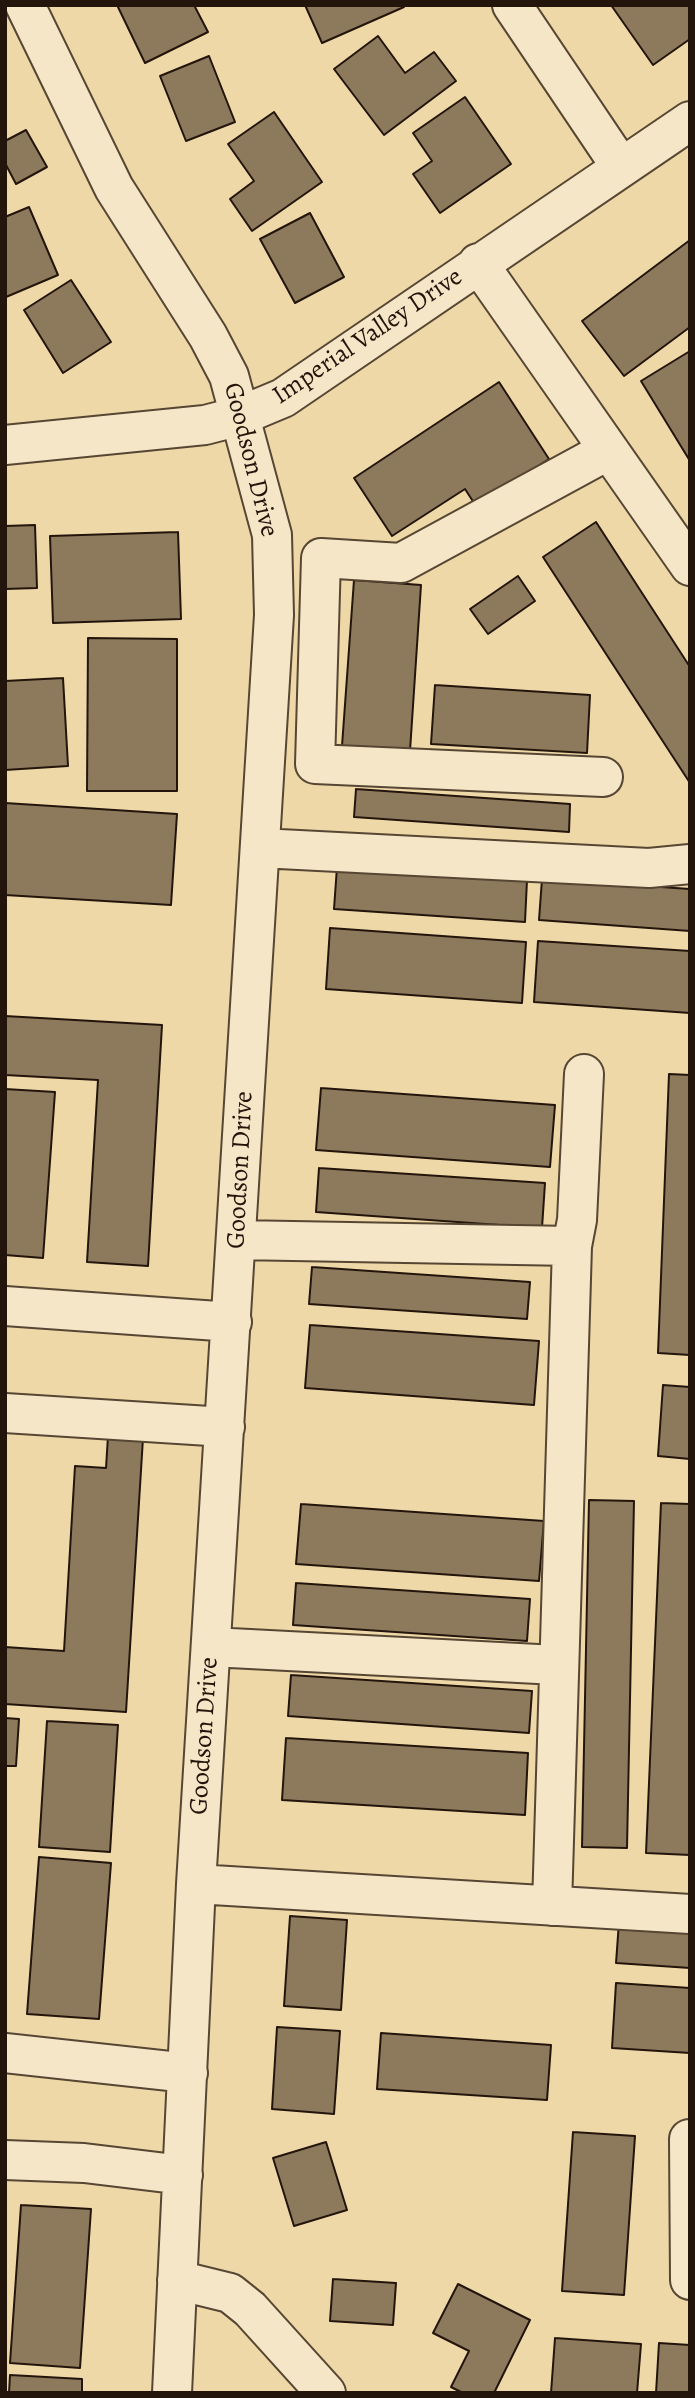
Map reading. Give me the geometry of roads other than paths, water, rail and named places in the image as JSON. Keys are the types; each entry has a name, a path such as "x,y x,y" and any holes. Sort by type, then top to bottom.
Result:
{"street":[{"name":"Goodson Drive","path":"24,5 114,188 208,336 229,376 272,535 274,615 196,1884 172,2393"},
{"path":"512,5 621,167"},
{"name":"Imperial Valley Drive","path":"5,445 205,425 240,416 284,398 478,263 690,121"},
{"path":"478,263 690,566"},
{"path":"603,777 315,764 321,558 401,563 607,450"},
{"path":"260,848 649,868 690,864"},
{"path":"552,1906 557,1665 572,1246 577,1220 584,1074"},
{"path":"237,1240 572,1246"},
{"path":"5,1306 232,1322"},
{"path":"5,1413 225,1427"},
{"path":"211,1647 557,1665"},
{"path":"196,1884 690,1914"},
{"path":"5,2053 188,2073"},
{"path":"689,2139 690,2280"},
{"path":"5,2160 84,2163 183,2175"},
{"path":"177,2280 230,2293 250,2309 326,2393"}]}
